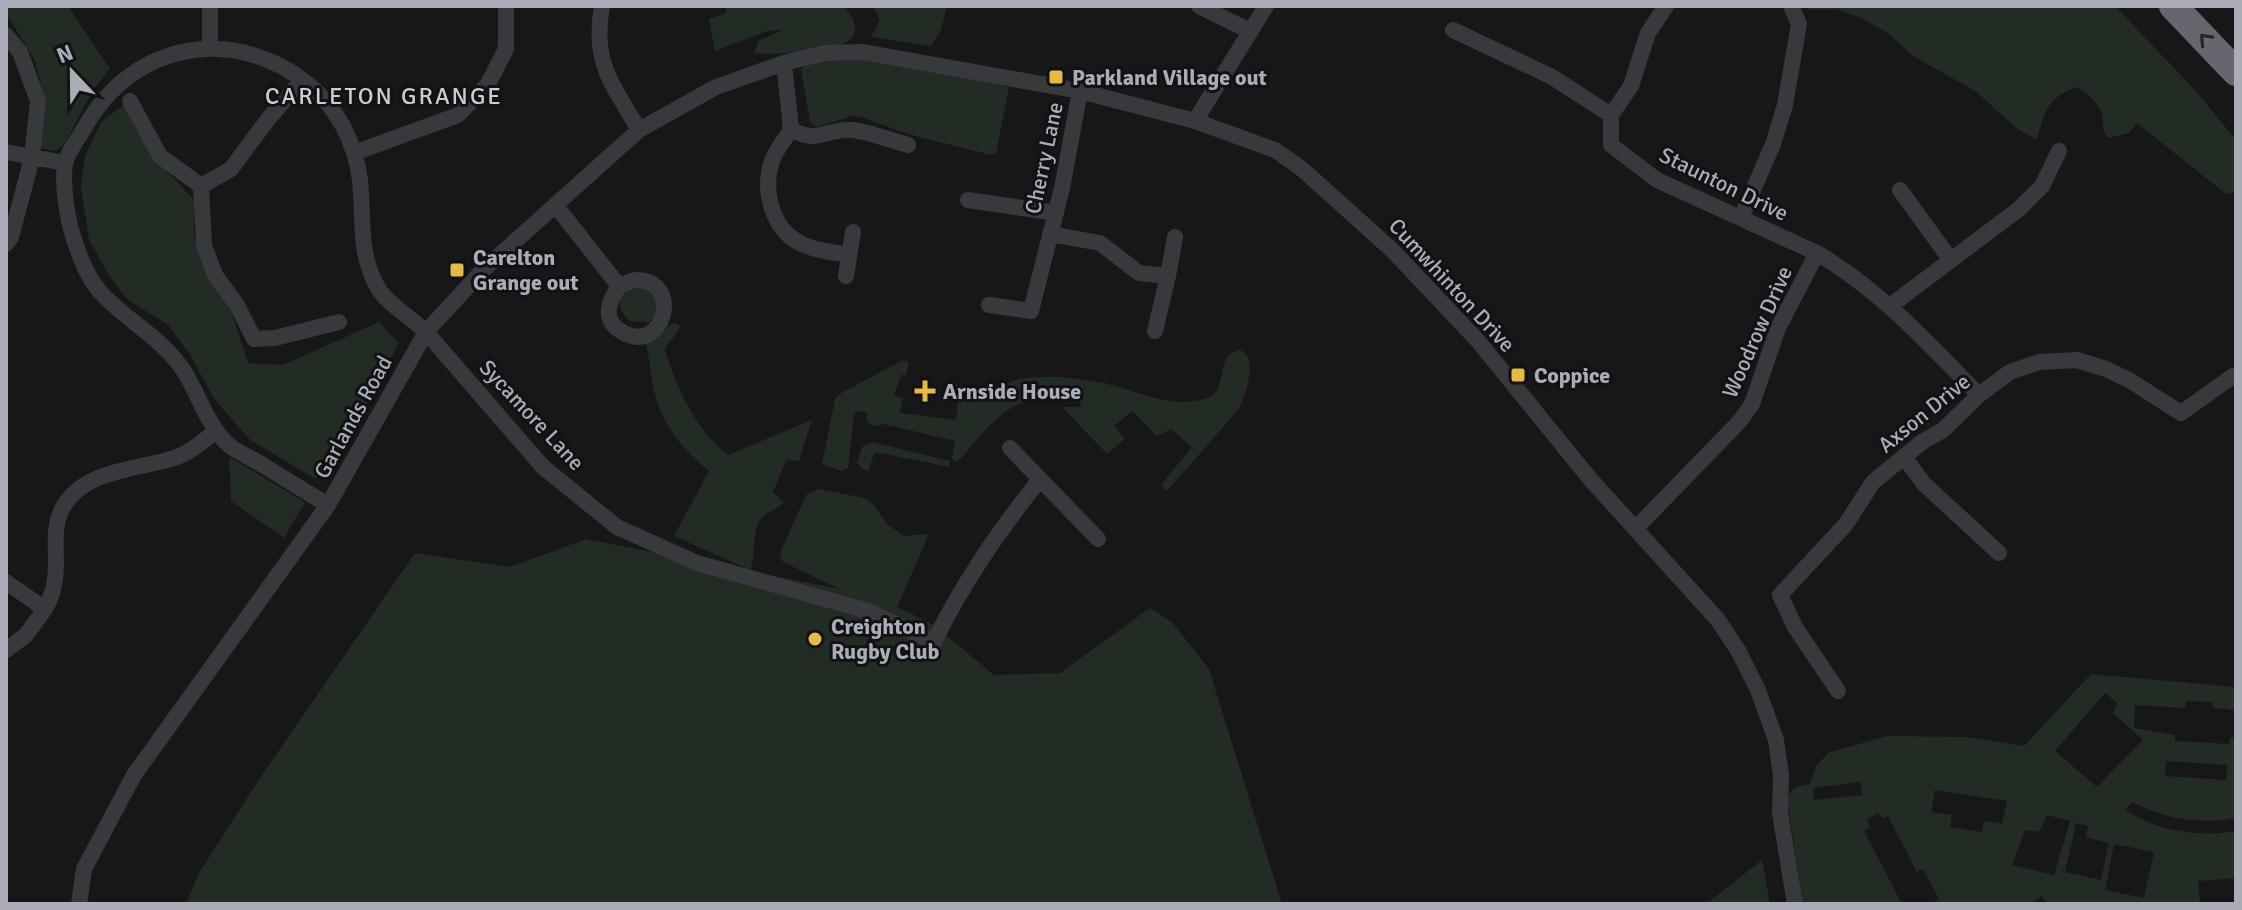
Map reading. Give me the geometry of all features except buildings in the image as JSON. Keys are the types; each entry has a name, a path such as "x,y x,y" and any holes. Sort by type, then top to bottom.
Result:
{"highway":[{"path":"2173,6 2236,72"}],"street":[{"path":"210,6 210,49"},
{"path":"354,153 458,115 488,84 506,49 506,6"},
{"path":"602,6 598,47 603,68 639,130"},
{"path":"1199,6 1250,31"},
{"path":"1195,121 1266,6"},
{"path":"1453,30 1552,77 1611,115 1631,86 1648,33 1666,6"},
{"path":"1741,218 1773,144 1785,105 1799,24 1791,6"},
{"path":"6,35 20,52 38,101 32,158 11,237 6,244"},
{"name":"Sycamore Lane","path":"65,163 97,106 131,73 169,55 210,49 260,55 302,80 332,110 345,130 354,153 361,189 362,240 368,267 387,302 404,312 426,332 543,467 617,527 697,563 868,611 934,642 955,598 995,536 1040,479"},
{"name":"Cumwhinton Drive","path":"784,63 825,53 863,52 1080,91 1195,121 1275,150 1302,169 1392,250 1478,341 1554,437 1718,620 1758,690 1776,740 1781,775 1780,813 1795,904"},
{"path":"784,63 791,129 775,152 769,171 769,196 774,214 785,231 803,245 849,255"},
{"name":"Garlands Road","path":"79,904 84,869 134,775 328,505 426,332 483,270 639,130 716,87 784,63"},
{"path":"201,186 231,169 302,80"},
{"name":"Cherry Lane","path":"989,305 1031,311 1056,213 1080,91"},
{"path":"130,101 160,156 201,186"},
{"name":"Staunton Drive","path":"1611,115 1611,145 1657,180 1839,266 1890,306 1979,395"},
{"path":"791,129 809,137 850,130 908,145"},
{"path":"1890,306 2019,209 2042,186 2059,151"},
{"path":"6,152 65,163 72,234 83,265 101,294 149,333 175,360 216,431 230,446 328,505"},
{"path":"201,186 204,245 215,275 237,305 254,339 275,338 339,322"},
{"path":"1900,190 1950,259"},
{"path":"968,200 1056,213"},
{"path":"556,206 619,286"},
{"path":"846,276 853,232"},
{"name":"Cherry Lane","path":"1050,234 1100,243 1139,273 1168,276"},
{"path":"1155,331 1175,237"},
{"name":"Woodrow Drive","path":"1635,529 1740,421 1752,404 1778,328 1817,253"},
{"name":"Axson Drive","path":"1838,691 1795,627 1780,595 1846,524 1873,482 1922,442 1943,430 1979,395 2010,372 2039,362 2077,360 2129,380 2181,413 2233,376"},
{"path":"6,650 26,635 45,609 57,580 56,533 62,510 71,496 86,484 106,476 178,457 216,431"},
{"path":"1010,448 1098,539"},
{"path":"1904,457 1924,484 1999,553"},
{"path":"6,582 45,609"}],"shaded area":[{"path":"6,6 68,6 110,69 93,90 64,145 55,151 40,148 46,104 35,61 6,13"},
{"path":"726,6 842,6 855,26 853,36 845,43 815,51 754,54 758,41 785,29 767,31 715,51 709,19 726,13"},
{"path":"872,6 947,6 941,30 931,46 871,37 880,19"},
{"path":"1802,6 2115,6 2195,90 2236,140 2236,191 2226,194 2137,123 2129,133 2108,138 2099,108 2077,87 2059,96 2049,106 2037,140 2019,130 1975,91 1913,56 1888,33 1837,9 1812,10"},
{"path":"880,57 1009,87 996,153 991,155 911,135 861,117 852,116 817,127 810,122 801,70 827,58"},
{"path":"126,103 155,158 194,200 194,237 206,270 230,307 248,363 283,365 379,322 399,343 328,476 314,478 249,439 215,400 189,353 168,325 127,299 89,240 81,188 85,156 101,122"},
{"path":"628,283 660,287 656,317 648,322 630,321 625,316 620,303"},
{"path":"674,323 680,326 665,349 675,378 697,421 728,455 812,420 799,461 788,460 785,463 773,492 784,502 758,523 750,570 674,536 709,471 676,437 663,416 655,394 646,344"},
{"path":"1241,350 1248,357 1250,370 1239,409 1167,491 1161,485 1192,447 1171,429 1157,436 1132,411 1114,426 1125,439 1107,454 1062,407 1082,407 1077,399 1045,398 1011,408 989,426 956,462 952,459 955,441 883,424 874,426 867,422 867,412 858,411 854,415 848,468 841,471 822,464 835,399 903,360 909,362 906,375 901,375 894,395 903,398 900,413 956,420 959,392 955,391 955,384 985,393 1013,381 1063,377 1106,384 1176,402 1205,399 1218,389 1227,358"},
{"path":"872,442 950,461 949,467 874,453 869,470 864,470 857,463 862,447"},
{"path":"229,457 305,502 284,538 231,501"},
{"path":"819,489 864,498 874,505 888,525 904,536 929,534 897,607 934,625 994,675 1060,673 1150,608 1172,622 1209,669 1282,904 186,904 199,873 258,781 415,553 510,567 586,539 840,589 782,561 780,553 806,495"},
{"path":"2091,674 2236,687 2236,710 2213,708 2213,702 2186,701 2185,708 2135,705 2134,728 2175,735 2175,741 2229,744 2230,738 2236,738 2236,818 2209,821 2183,819 2132,802 2126,810 2151,823 2179,831 2236,831 2236,878 2198,881 2200,904 2048,904 2041,896 2031,904 1931,904 1939,899 1923,869 1917,872 1888,816 1883,818 1878,813 1867,819 1870,827 1864,831 1902,904 1803,904 1787,800 1796,788 1810,784 1816,766 1828,753 1886,736 1967,737 2024,746","holes":["2105,693 2117,703 2113,713 2143,740 2097,787 2055,751","2166,761 2227,765 2226,780 2165,776","1860,782 1862,795 1814,800 1813,788","1935,790 2007,801 2002,824 1984,821 1982,832 1950,827 1952,815 1931,812","2047,815 2070,821 2054,875 2012,865 2025,830 2039,832","2076,823 2088,826 2086,837 2109,843 2101,880 2065,872","2114,844 2154,852 2144,898 2105,890"]},
{"path":"1762,860 1770,904 1706,904"}],"place":[{"name":"Parkland Village out","path":"1056,77"},
{"name":"Carelton Grange out","path":"457,270"},
{"name":"Coppice","path":"1518,375"},
{"name":"Arnside House","path":"925,391"},
{"name":"Creighton Rugby Club","path":"815,639"}],"district":[{"name":"CARLETON GRANGE","path":"384,96"}]}
